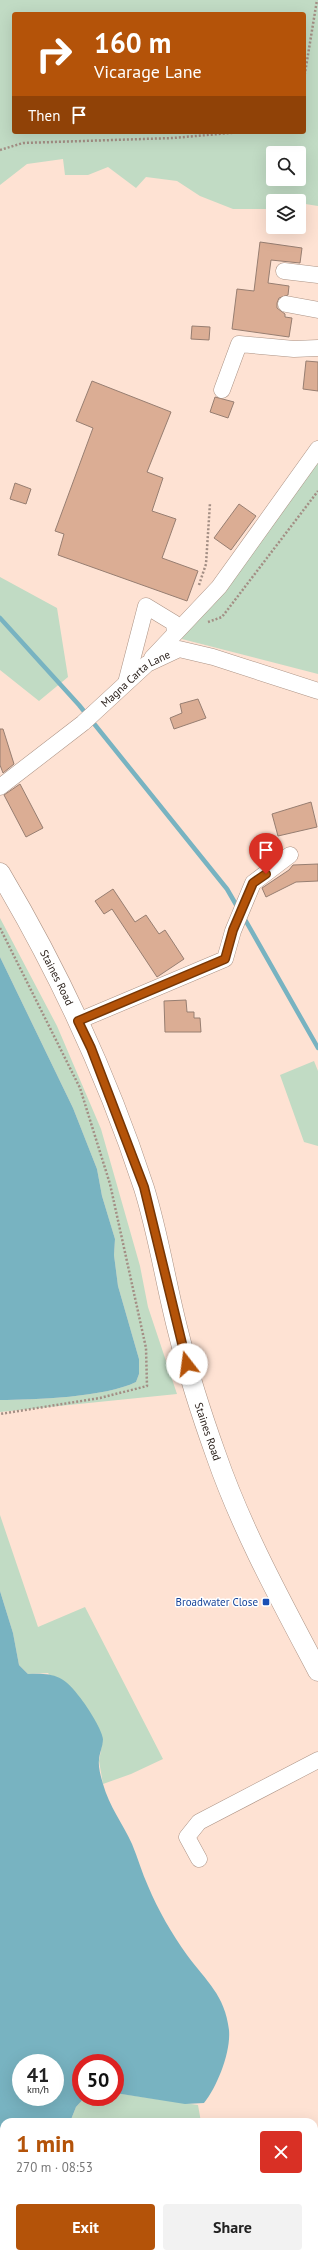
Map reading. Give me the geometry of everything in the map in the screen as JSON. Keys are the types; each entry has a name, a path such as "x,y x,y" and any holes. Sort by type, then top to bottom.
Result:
{"main road":[{"name":"Staines Road","path":"0,873 37,935 91,1048 144,1187 185,1357 217,1458 252,1542 318,1671"}],"street":[{"path":"284,271 318,275"},
{"path":"286,304 318,310"},
{"path":"222,390 239,344 294,348 318,348"},
{"path":"147,664 219,586 318,449"},
{"path":"126,683 146,606 174,623 175,633"},
{"name":"Magna Carta Lane","path":"0,787 83,723 94,711 147,664 179,649 213,657 318,691"},
{"path":"78,1021 225,959 233,930 253,883 290,855"},
{"path":"199,1859 187,1837 199,1822 318,1760"}],"path":[{"path":"306,67 317,0"},
{"path":"0,150 23,143 173,138 218,134"},
{"path":"203,624 222,618 318,491"},
{"path":"197,590 206,564 210,503"},
{"path":"0,928 80,1088 110,1184 146,1348 147,1386 100,1398 0,1414"}],"green space":[{"path":"0,0 318,0 318,206 306,204 306,194 266,194 266,209 233,209 200,196 177,181 146,177 136,188 108,167 88,175 65,175 63,159 27,164 0,185"},
{"path":"318,458 318,674 178,638"},
{"path":"0,577 57,608 68,677 39,701 0,670"},
{"path":"0,918 57,1026 101,1129 140,1266 148,1307 177,1394 0,1412 0,1400 70,1397 123,1387 136,1382 139,1374 139,1359 118,1286 114,1255 115,1239 102,1196 97,1169 73,1108 0,957"},
{"path":"314,1061 318,1071 318,1146 304,1142 280,1075"},
{"path":"0,1515 38,1627 85,1607 163,1759 131,1774 103,1784 99,1761 103,1739 48,1673 28,1674 19,1665 13,1633 0,1591"},
{"path":"124,2094 198,2105 200,2118 72,2118 76,2107 124,2106"}],"water":[{"path":"0,957 73,1108 97,1169 102,1196 115,1239 114,1255 118,1286 139,1359 139,1374 136,1382 123,1387 70,1397 0,1400"},
{"path":"0,1591 13,1633 19,1665 28,1674 44,1674 62,1679 73,1688 89,1710 96,1723 103,1739 99,1758 99,1769 109,1800 132,1844 156,1904 176,1939 214,1989 223,2007 229,2030 228,2048 222,2069 214,2088 204,2103 185,2104 124,2094 124,2054 72,2054 72,2106 77,2106 72,2118 0,2118"}],"building":[{"path":"260,242 302,248 300,263 271,260 268,283 289,286 288,295 279,298 277,308 285,314 285,317 292,318 289,337 232,329 237,289 254,291"},
{"path":"192,326 210,327 209,340 191,339"},
{"path":"306,361 318,362 318,391 303,389"},
{"path":"92,381 171,412 147,472 163,478 152,511 176,519 162,558 198,571 187,601 58,555 64,534 55,531 93,428 76,421"},
{"path":"215,397 234,402 228,418 210,412"},
{"path":"15,483 31,489 26,504 10,499"},
{"path":"239,504 256,516 231,550 214,538"},
{"path":"198,699 206,718 174,729 170,718 182,713 180,704"},
{"path":"0,729 3,729 14,764 3,773 0,765"},
{"path":"20,784 43,828 26,837 4,795"},
{"path":"311,802 317,827 278,836 272,814"},
{"path":"318,864 318,881 296,882 266,897 262,888 289,870 293,865"},
{"path":"113,889 135,922 146,915 159,934 165,930 184,959 157,977 112,909 104,914 95,901"},
{"path":"186,1000 187,1012 194,1012 194,1018 200,1018 201,1032 165,1032 164,1001"}],"waterway":[{"path":"0,618 79,705 227,889 238,908"},
{"path":"243,916 318,1048"}],"place":[{"name":"Broadwater Close","path":"266,1602"}],"route":[{"path":"187,1364 178,1334 153,1219 144,1187 91,1048 78,1021 225,959 233,930 253,883 266,874"}]}
